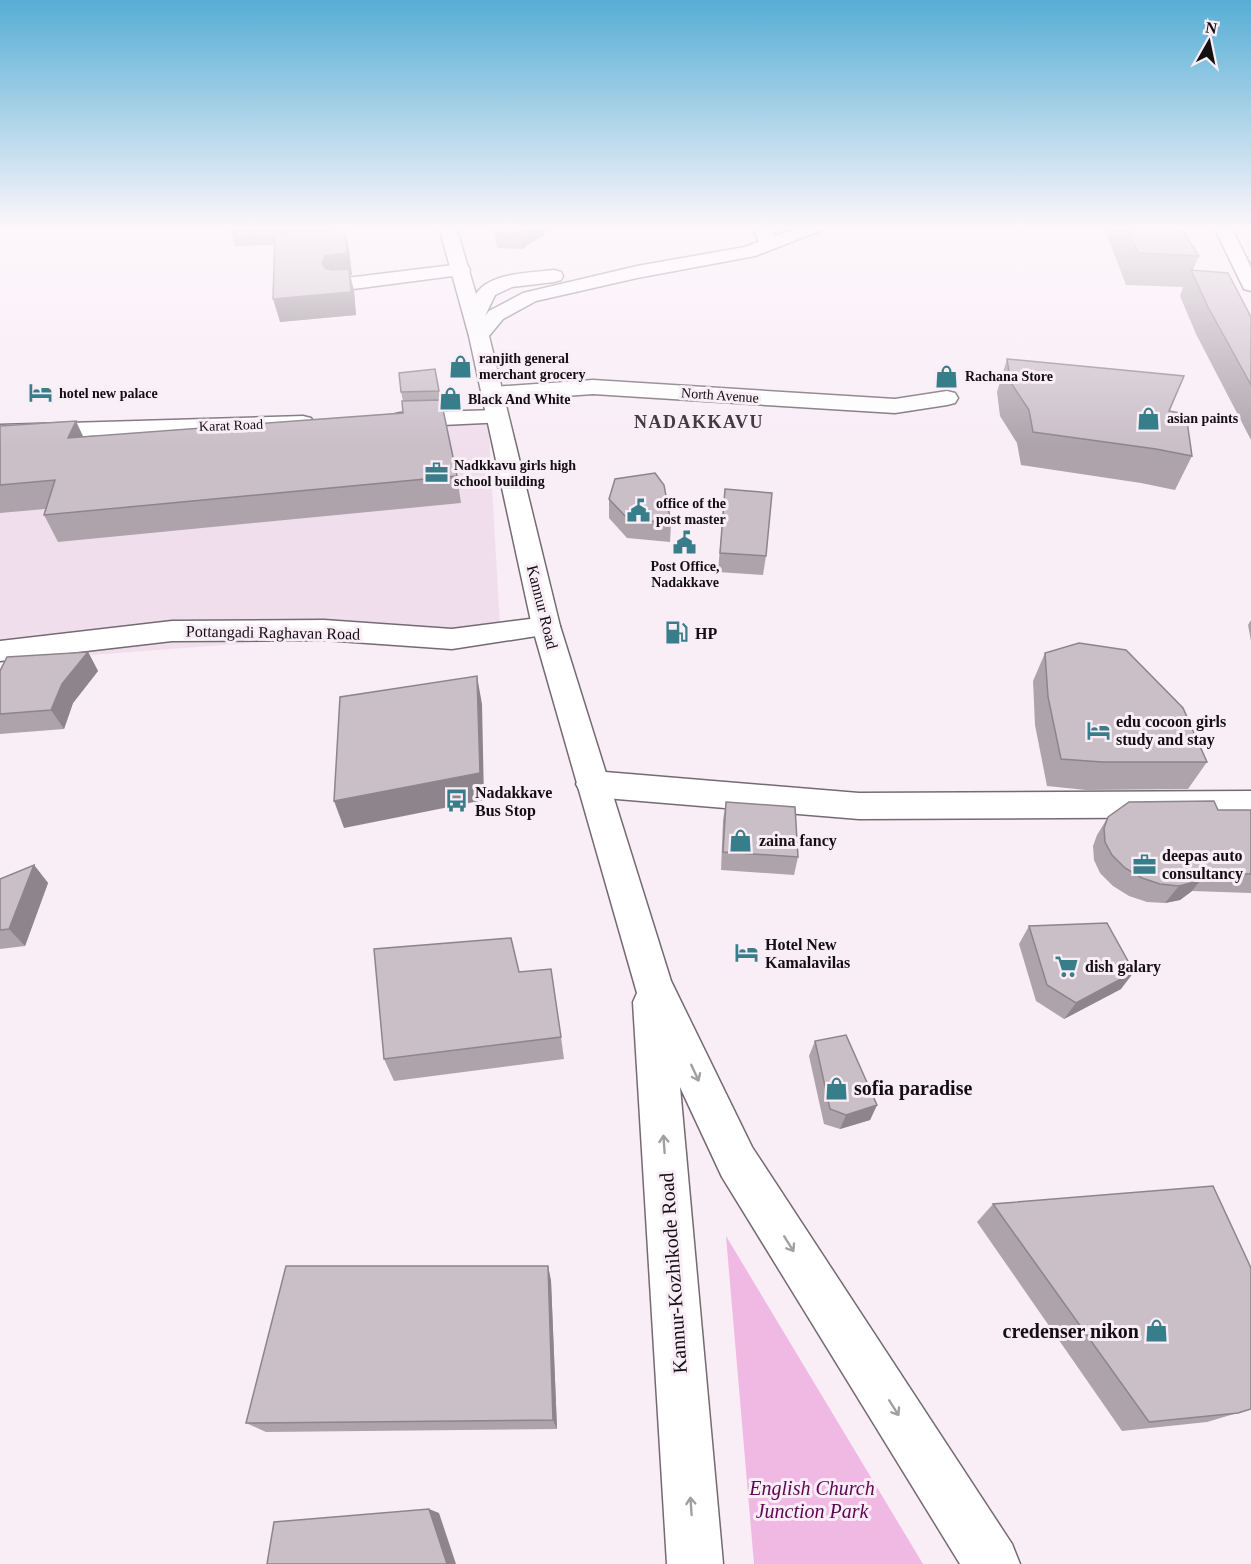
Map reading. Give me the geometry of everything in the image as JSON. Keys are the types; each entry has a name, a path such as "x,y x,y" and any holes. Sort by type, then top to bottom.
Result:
{"main road":[{"name":"Kannur Road","path":"469,300 546,626 652,982"},
{"path":"476,328 524,300"},
{"name":"North Avenue","path":"495,405 593,387 895,406 947,398"},
{"path":"378,420 495,405"},
{"name":"Karat Road","path":"0,432 330,422"},
{"name":"Pottangadi Raghavan Road","path":"0,651 172,631 324,630 452,639 546,626"},
{"path":"593,784 859,806 1251,804"},
{"path":"652,982 737,1162 992,1564"},
{"name":"Kannur-Kozhikode Road","path":"652,982 695,1564"}],"shaded area":[{"path":"488,418 500,624 0,662 0,448"}],"green space":[{"name":"English Church Junction Park","path":"726,1236 923,1564 754,1564"}],"building":[{"path":"1205,300 1242,300 1251,317 1251,385"},
{"path":"1007,359 1184,376 1169,411 1186,414 1192,456 1033,432 1029,410 1011,383"},
{"path":"435,369 439,391 401,392 399,373"},
{"path":"441,400 457,476 44,515 55,480 0,485 0,426 76,421 68,438 403,413 402,401"},
{"path":"655,473 664,485 671,523 628,519 609,499 615,479"},
{"path":"725,489 772,493 766,556 720,553"},
{"path":"1079,643 1126,650 1183,708 1207,762 1102,762 1061,759 1048,697 1045,653"},
{"path":"88,652 62,684 51,710 0,714 0,671 7,657"},
{"path":"477,676 480,773 334,801 340,697"},
{"path":"1214,801 1218,810 1251,810 1251,874 1206,873 1194,882 1179,886 1160,884 1142,878 1125,868 1112,855 1105,842 1104,828 1108,817 1129,802"},
{"path":"726,802 795,807 798,857 723,852"},
{"path":"34,865 9,929 0,930 0,879"},
{"name":"dish galary","path":"1107,923 1134,972 1076,1003 1047,985 1029,926"},
{"path":"511,938 519,972 551,969 561,1037 384,1059 374,949"},
{"path":"846,1035 877,1105 846,1115 830,1109 815,1041"},
{"path":"1213,1186 1251,1268 1251,1409 1238,1413 1149,1422 993,1204"},
{"path":"286,1266 548,1266 553,1420 246,1423"},
{"path":"429,1509 447,1564 267,1564 274,1522"}],"place":[{"name":"ranjith general merchant grocery","path":"461,366"},
{"name":"Rachana Store","path":"947,376"},
{"name":"hotel new palace","path":"41,393"},
{"name":"Black And White","path":"450,399"},
{"name":"asian paints","path":"1149,418"},
{"name":"Nadkkavu girls high school building","path":"436,473"},
{"name":"office of the post master","path":"638,511"},
{"name":"Post Office, Nadakkave","path":"685,542"},
{"name":"HP","path":"677,633"},
{"name":"edu cocoon girls study and stay","path":"1098,730"},
{"name":"Nadakkave Bus Stop","path":"457,801"},
{"name":"zaina fancy","path":"741,840"},
{"name":"deepas auto consultancy","path":"1144,864"},
{"name":"Hotel New Kamalavilas","path":"747,953"},
{"name":"dish galary","path":"1067,966"},
{"name":"sofia paradise","path":"836,1088"},
{"name":"credenser nikon","path":"1157,1331"}],"district":[{"name":"NADAKKAVU","path":"699,422"}]}
